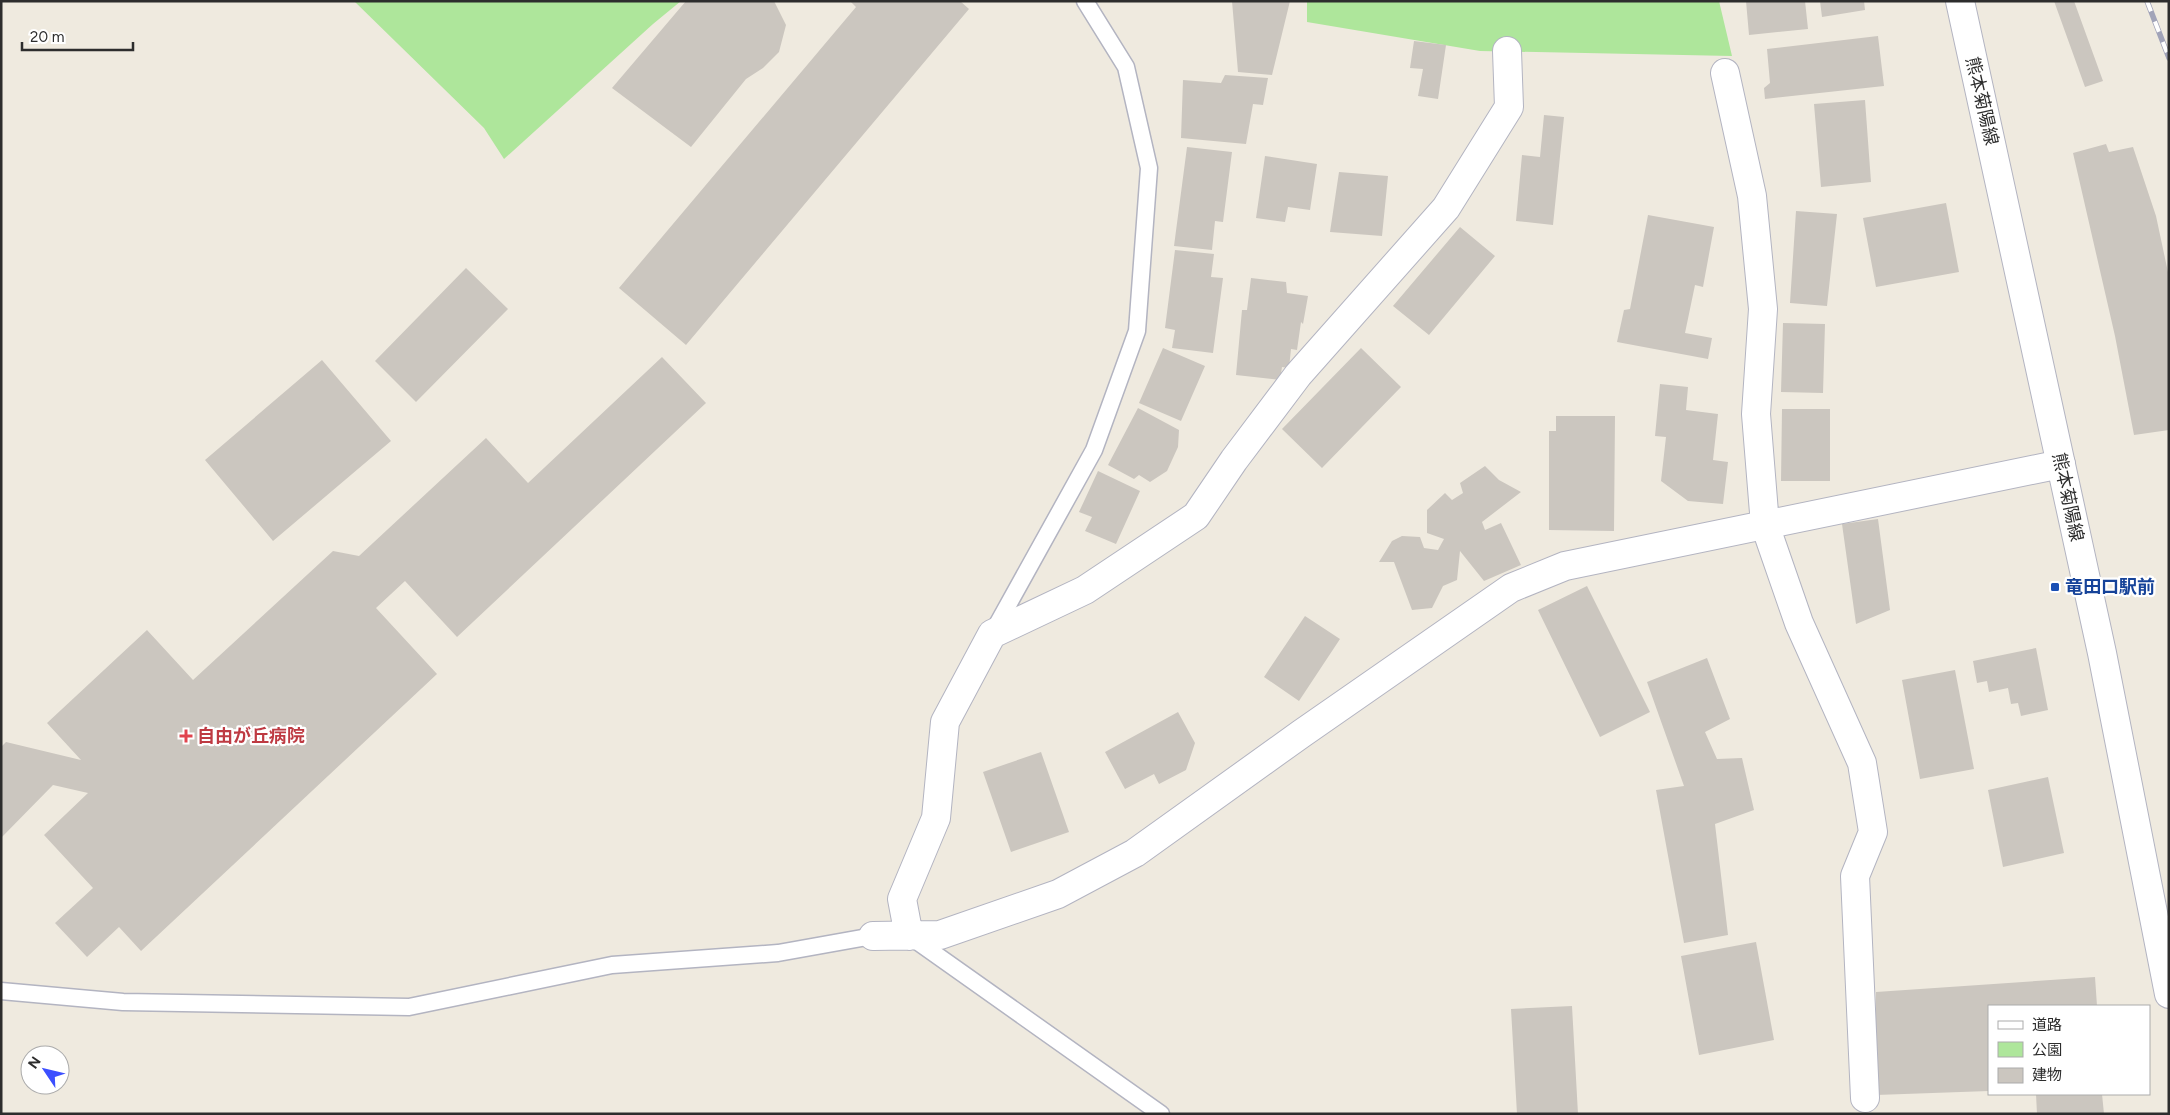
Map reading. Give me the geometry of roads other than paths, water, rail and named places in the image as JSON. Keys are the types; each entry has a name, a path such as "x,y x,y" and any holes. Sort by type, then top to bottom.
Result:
{"street":[{"name":"熊本菊陽線","path":"1960,1 2102,653 2169,994"},
{"path":"909,936 902,899 936,818 945,722 992,634 1085,590 1196,516 1234,460 1298,375 1446,208 1509,107 1507,51"},
{"path":"1726,73 1752,196 1763,309 1756,414 1765,525 1800,623 1862,764 1874,832 1856,876 1865,1098"},
{"path":"873,936 940,935 1058,894 1135,852 1511,588 1565,566 2061,464"}],"lane":[{"path":"992,634 1094,450 1137,331 1148,168 1126,67 1085,1"},
{"path":"1,991 123,1002 409,1007 612,965 778,953 873,936"},
{"path":"909,936 1161,1114"}],"railway":[{"path":"2147,1 2169,58"}],"place":[{"name":"竜田口駅前","path":"2055,587"},
{"name":"自由が丘病院","path":"186,736"}]}
